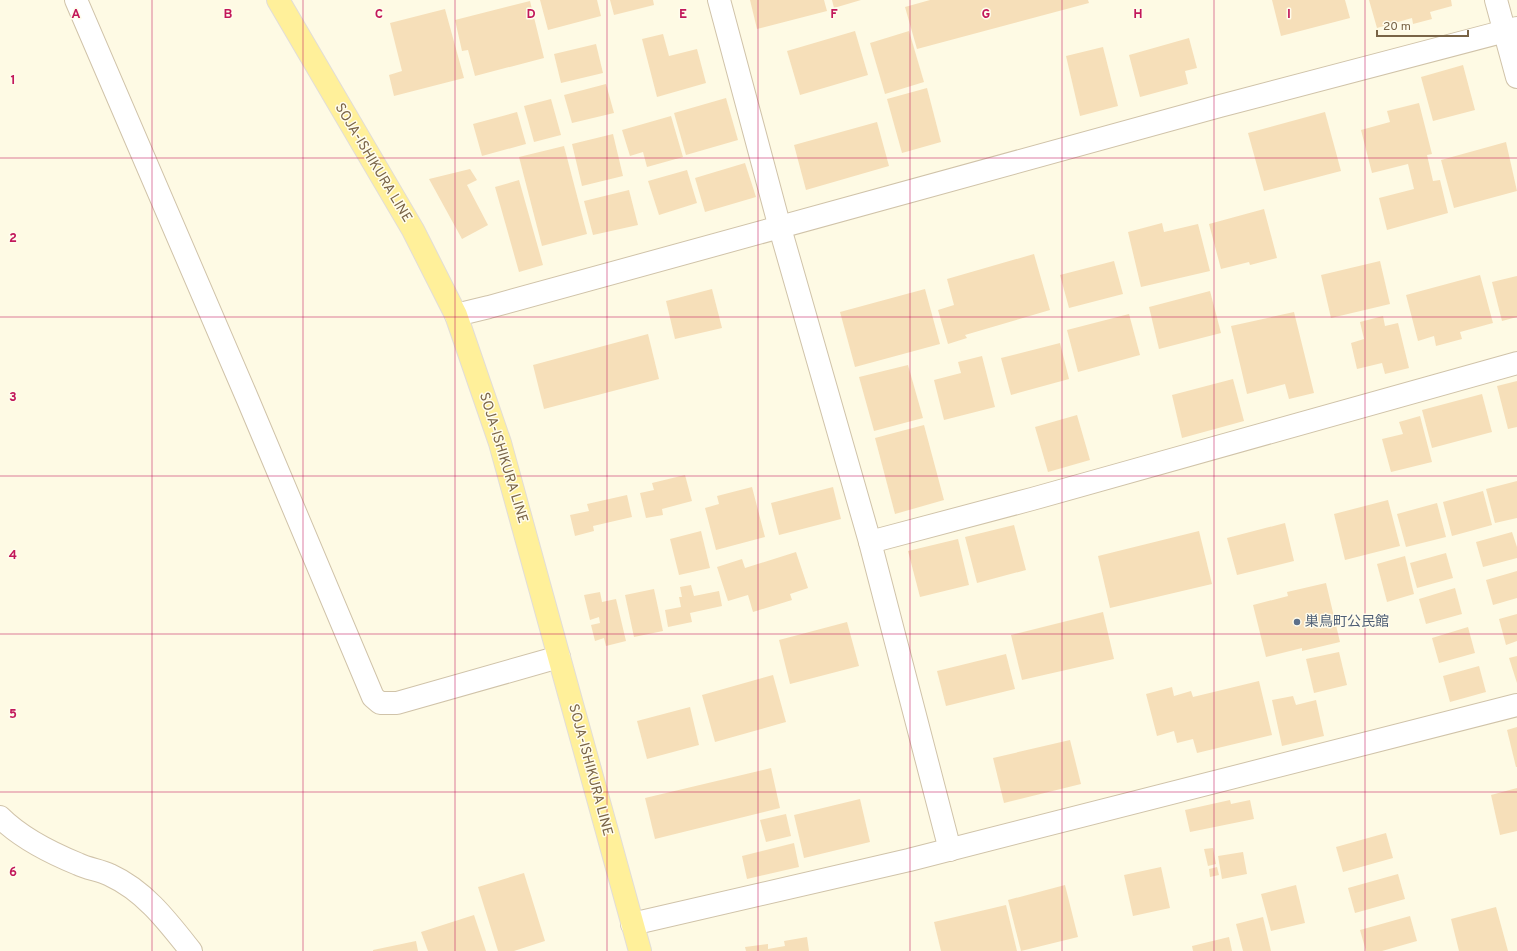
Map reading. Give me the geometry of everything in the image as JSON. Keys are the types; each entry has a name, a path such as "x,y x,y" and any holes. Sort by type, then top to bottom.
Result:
{"main road":[{"name":"SOJA-ISHIKURA LINE","path":"278,0 413,230 456,315 500,443 632,924 637,951"}],"street":[{"path":"76,0 245,393 373,697 380,704 397,703 559,657"},
{"path":"719,0 780,228 870,542 950,850"},
{"path":"1496,0 1511,30 1517,77"},
{"path":"456,315 780,228 1220,106 1511,30"},
{"path":"870,542 1032,499 1517,363"},
{"path":"632,924 950,850 1517,705"},
{"path":"0,817 33,842 78,864 110,875 136,890 157,909 191,951"}],"building":[{"path":"540,0 597,0 601,16 548,30"},
{"path":"610,0 653,0 654,5 614,15"},
{"path":"750,0 824,0 827,11 757,29"},
{"path":"832,0 861,0 834,8"},
{"path":"930,0 1088,0 1089,3 917,49 905,7"},
{"path":"1272,0 1345,0 1350,18 1281,36"},
{"path":"1369,0 1451,0 1452,6 1430,12 1432,19 1413,24 1412,18 1377,28"},
{"path":"530,1 544,58 475,76 468,50 462,51 455,20"},
{"path":"445,9 464,78 394,96 389,75 402,71 390,23"},
{"path":"855,31 868,75 800,95 787,51"},
{"path":"909,31 924,82 885,94 870,43"},
{"path":"663,34 669,56 697,49 706,83 657,97 642,39"},
{"path":"1189,38 1197,68 1185,71 1188,84 1140,97 1129,55"},
{"path":"596,44 603,73 561,83 554,54"},
{"path":"1103,47 1118,106 1080,116 1066,56"},
{"path":"1463,65 1475,110 1433,121 1421,77"},
{"path":"606,84 614,113 572,123 564,95"},
{"path":"927,88 941,142 902,153 887,99"},
{"path":"726,98 738,140 686,155 674,113"},
{"path":"551,99 561,135 534,142 524,106"},
{"path":"1419,103 1432,154 1427,155 1433,181 1440,180 1448,213 1387,230 1379,198 1414,189 1408,164 1372,173 1361,130 1390,122 1387,111"},
{"path":"517,112 526,144 482,156 473,124"},
{"path":"1325,112 1341,171 1264,191 1248,133"},
{"path":"671,116 683,157 647,167 643,152 630,156 622,130"},
{"path":"877,122 889,166 806,190 794,145"},
{"path":"613,134 623,176 582,186 572,144"},
{"path":"1506,142 1517,191 1454,208 1441,160"},
{"path":"564,146 587,234 542,246 519,157"},
{"path":"745,163 756,197 705,212 695,178"},
{"path":"470,169 477,180 467,185 488,225 462,239 429,179"},
{"path":"687,170 697,203 659,215 648,181"},
{"path":"519,180 543,265 519,272 495,187"},
{"path":"629,190 638,225 593,235 584,201"},
{"path":"1264,209 1277,258 1250,265 1249,262 1221,269 1209,224"},
{"path":"1162,223 1164,232 1198,224 1210,271 1141,287 1128,232"},
{"path":"1034,254 1050,310 965,335 967,338 948,344 938,310 954,305 947,279"},
{"path":"1114,261 1123,294 1069,308 1060,275"},
{"path":"1380,261 1390,304 1331,318 1321,275"},
{"path":"1480,275 1493,323 1460,332 1462,339 1436,346 1434,336 1418,341 1406,295"},
{"path":"1517,276 1517,317 1502,321 1492,282"},
{"path":"712,289 722,328 675,339 666,301"},
{"path":"925,289 940,344 855,367 840,312"},
{"path":"1210,291 1221,333 1159,349 1149,307"},
{"path":"1294,312 1314,393 1289,399 1285,384 1247,394 1231,326"},
{"path":"1129,314 1140,355 1078,372 1067,330"},
{"path":"1383,316 1385,326 1398,323 1409,368 1385,374 1382,363 1357,369 1351,343 1364,339 1360,322"},
{"path":"648,334 659,379 544,409 533,365"},
{"path":"1060,343 1069,379 1011,395 1001,358"},
{"path":"982,356 995,407 944,420 934,380 961,373 958,362"},
{"path":"908,365 923,418 874,431 859,377"},
{"path":"1233,379 1244,421 1182,438 1172,395"},
{"path":"1517,381 1517,427 1508,429 1497,386"},
{"path":"1482,394 1492,432 1432,448 1422,410"},
{"path":"1077,415 1090,460 1048,472 1035,427"},
{"path":"1420,416 1432,462 1391,472 1382,439 1403,434 1399,422"},
{"path":"924,425 944,500 895,514 875,438"},
{"path":"685,475 692,501 662,509 663,515 646,518 640,493 654,490 652,483"},
{"path":"1517,481 1517,518 1495,523 1486,489"},
{"path":"752,487 765,537 716,550 705,508 719,504 717,496"},
{"path":"833,487 841,519 779,535 771,503"},
{"path":"1483,491 1492,525 1452,536 1443,502"},
{"path":"627,495 632,517 593,526 594,531 575,536 570,515 589,511 587,504"},
{"path":"1388,500 1400,546 1345,560 1334,514"},
{"path":"1437,503 1446,537 1406,547 1397,514"},
{"path":"1285,523 1294,561 1237,575 1227,538"},
{"path":"1014,525 1026,570 977,583 965,537"},
{"path":"701,531 710,568 679,575 670,539"},
{"path":"1199,531 1212,584 1110,608 1098,556"},
{"path":"1512,532 1517,547 1517,558 1483,567 1476,542"},
{"path":"958,539 969,585 920,597 908,551"},
{"path":"796,552 808,588 790,594 792,600 753,612 748,595 728,601 717,567 742,559 745,568"},
{"path":"1446,553 1453,578 1417,588 1410,563"},
{"path":"1405,556 1414,594 1387,602 1377,564"},
{"path":"1517,571 1517,598 1493,605 1486,580"},
{"path":"1326,583 1340,642 1302,651 1302,648 1266,657 1253,605 1288,596 1287,592"},
{"path":"691,585 694,596 719,591 722,606 690,613 692,622 668,627 665,610 681,607 679,597 682,597 680,587"},
{"path":"1455,588 1462,614 1426,624 1419,599"},
{"path":"654,589 663,631 634,637 625,595"},
{"path":"600,592 602,602 616,599 626,641 606,646 604,638 595,641 591,625 600,623 599,617 590,620 584,595"},
{"path":"1103,612 1114,659 1022,680 1011,635"},
{"path":"1517,614 1517,641 1506,645 1499,619"},
{"path":"847,622 859,666 790,684 779,640"},
{"path":"1468,627 1475,653 1439,663 1432,638"},
{"path":"1339,652 1347,685 1314,693 1306,659"},
{"path":"1006,654 1015,689 946,706 937,671"},
{"path":"1517,656 1517,683 1509,658"},
{"path":"1479,666 1486,692 1450,702 1443,676"},
{"path":"773,675 786,722 715,742 702,695"},
{"path":"1259,681 1272,735 1197,753 1193,739 1177,743 1174,731 1157,736 1146,694 1172,687 1174,696 1191,691 1193,697"},
{"path":"1293,696 1296,705 1316,700 1324,736 1282,746 1272,700"},
{"path":"690,707 699,745 647,759 637,721"},
{"path":"1517,727 1517,767 1516,767 1507,730"},
{"path":"1070,740 1081,784 1004,803 993,758"},
{"path":"771,768 780,808 655,839 645,798"},
{"path":"1517,788 1517,831 1500,835 1491,795"},
{"path":"860,799 870,842 804,858 794,815"},
{"path":"1230,800 1231,804 1250,800 1254,819 1190,832 1185,810"},
{"path":"786,814 791,836 766,842 760,820"},
{"path":"1386,833 1393,858 1343,872 1336,847"},
{"path":"794,843 799,867 747,879 742,856"},
{"path":"1213,848 1216,864 1208,866 1204,849"},
{"path":"1243,852 1247,874 1222,879 1218,856"},
{"path":"1161,867 1170,908 1133,916 1124,875"},
{"path":"1217,867 1219,875 1210,877 1209,869"},
{"path":"524,873 545,941 514,951 498,951 478,887"},
{"path":"1398,874 1405,899 1355,913 1348,888"},
{"path":"1065,885 1078,937 1021,951 1008,900"},
{"path":"1296,885 1305,923 1271,931 1261,894"},
{"path":"1006,905 1017,951 941,951 934,922"},
{"path":"1496,907 1508,951 1459,951 1451,919"},
{"path":"474,915 486,951 428,951 421,932"},
{"path":"1410,916 1417,941 1382,951 1366,951 1360,930"},
{"path":"1263,917 1271,951 1243,951 1236,924"},
{"path":"807,937 809,951 746,951 745,947 768,944 768,949 785,946 784,941"},
{"path":"1229,937 1232,951 1193,951 1192,946"},
{"path":"416,941 418,951 373,951 373,950"}],"place":[{"name":"巣鳥町公民館","path":"1297,622"}]}
